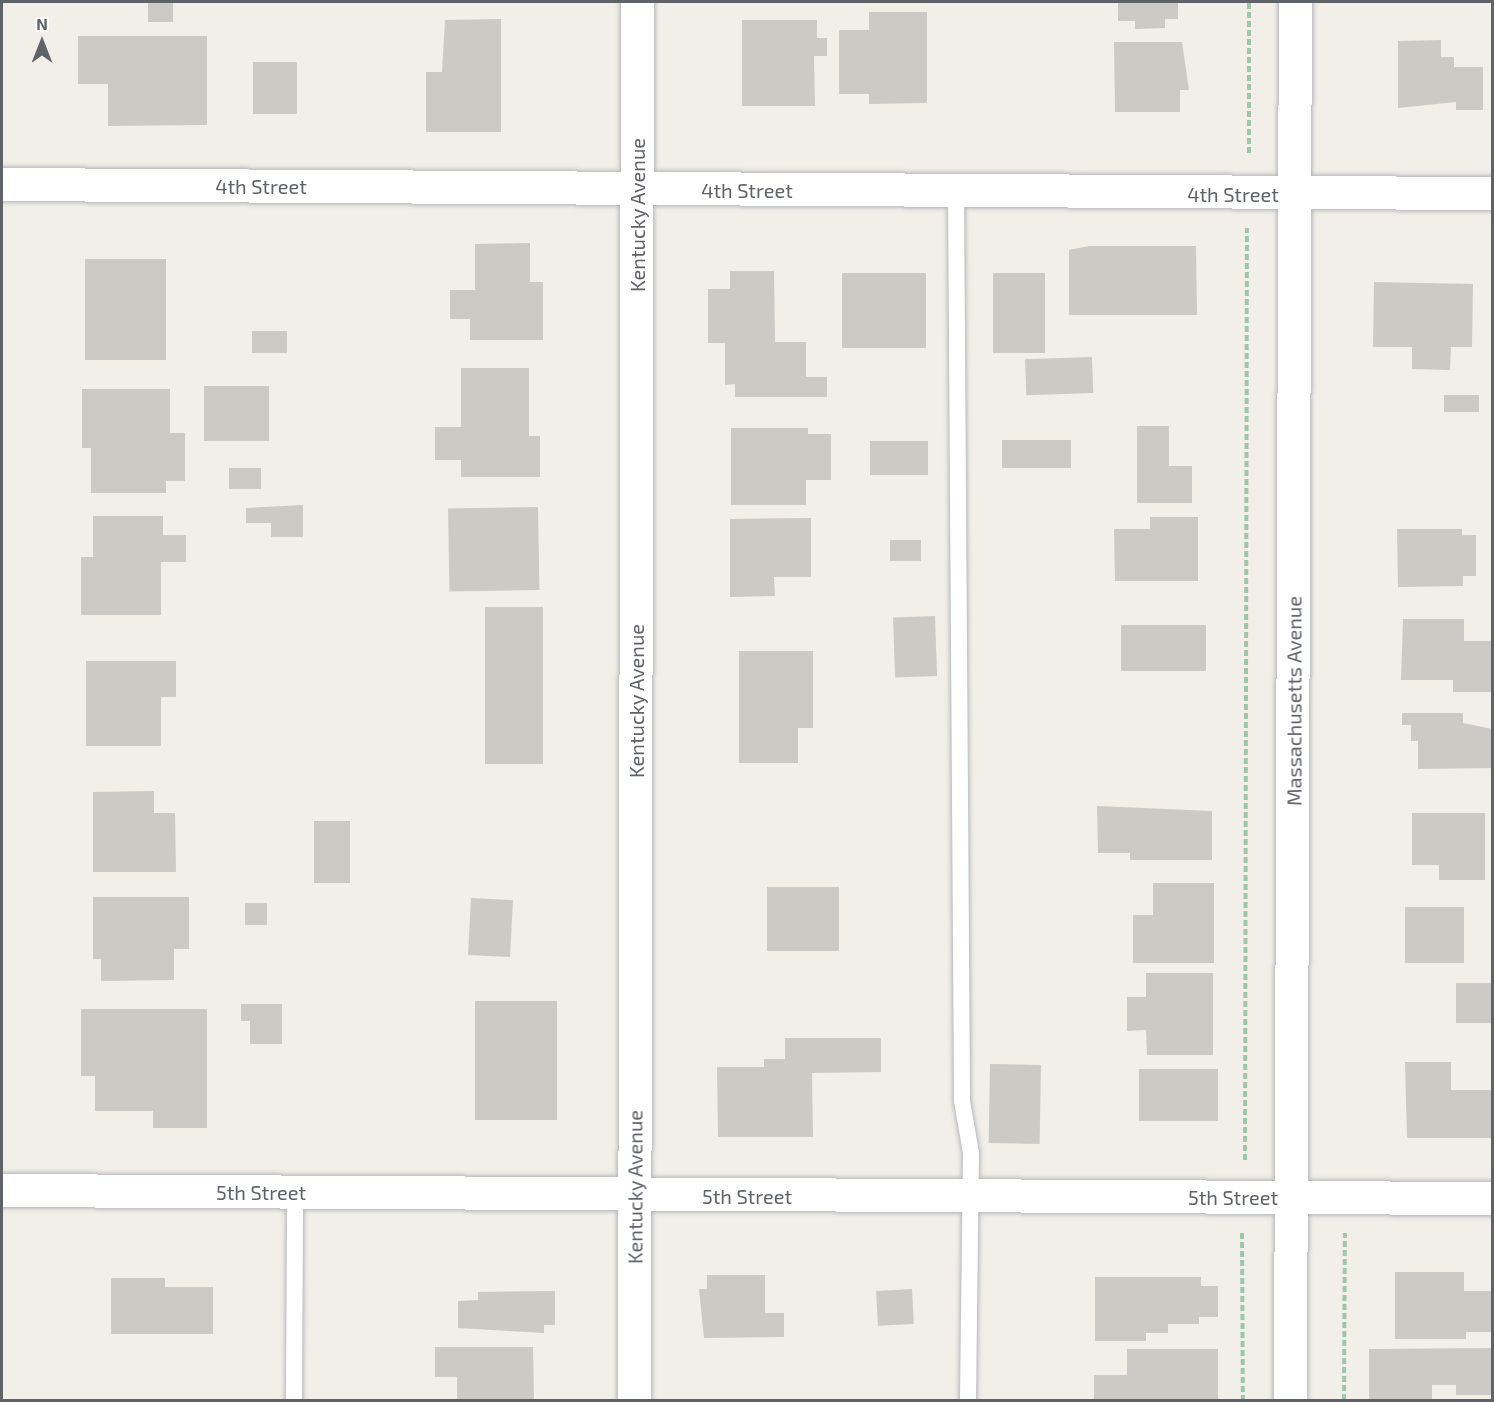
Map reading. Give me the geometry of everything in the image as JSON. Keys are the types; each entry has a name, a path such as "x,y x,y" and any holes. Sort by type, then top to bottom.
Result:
{"street":[{"name":"Kentucky Avenue","path":"634,1401 637,2"},
{"name":"Massachusetts Avenue","path":"1290,1401 1295,2"},
{"name":"4th Street","path":"2,184 1295,195 1492,193"},
{"name":"5th Street","path":"2,1190 1492,1198"}],"lane":[{"path":"956,192 962,1101 971,1153 968,1401"},
{"path":"294,1401 295,1193"}],"path":[{"path":"1249,2 1251,162"},
{"path":"1243,1401 1246,216"},
{"path":"1344,1401 1346,1198"}],"building":[{"path":"148,2 173,2 173,22 148,22"},
{"path":"1118,2 1178,2 1178,19 1165,19 1165,28 1135,29 1135,21 1118,21"},
{"path":"869,12 927,12 927,103 869,104 869,94 839,94 839,30 869,30"},
{"path":"501,19 501,132 426,132 426,72 442,72 445,20"},
{"path":"742,20 817,20 817,38 827,38 827,56 814,56 815,106 742,106"},
{"path":"78,36 207,36 207,125 108,126 108,84 78,84"},
{"path":"1441,40 1441,57 1454,57 1454,67 1483,67 1483,110 1456,110 1456,102 1398,108 1398,41"},
{"path":"1114,42 1182,42 1189,90 1180,90 1180,112 1115,112"},
{"path":"253,62 297,62 297,114 253,114"},
{"path":"530,243 530,282 543,282 543,340 470,340 470,319 450,319 450,290 475,290 475,244"},
{"path":"1089,246 1196,246 1197,315 1069,315 1069,250"},
{"path":"85,259 166,259 166,360 85,360"},
{"path":"730,271 774,271 775,342 806,342 806,377 827,377 827,397 735,397 735,384 725,385 725,343 708,343 708,289 730,289"},
{"path":"842,273 926,273 926,348 842,348"},
{"path":"993,273 1045,273 1045,353 993,353"},
{"path":"1374,282 1473,284 1472,347 1451,347 1450,370 1412,369 1412,347 1373,347"},
{"path":"252,331 287,331 287,353 252,353"},
{"path":"1092,357 1093,393 1026,395 1025,359"},
{"path":"461,368 529,368 529,436 540,436 540,477 461,477 461,460 435,460 435,427 461,427"},
{"path":"204,386 269,386 269,441 204,441"},
{"path":"82,389 170,389 170,433 185,433 185,481 166,481 166,493 91,493 91,448 82,448"},
{"path":"1444,395 1479,395 1479,412 1444,412"},
{"path":"1137,426 1169,426 1169,466 1192,466 1192,503 1137,503"},
{"path":"731,428 808,428 808,434 831,434 831,480 806,480 806,505 731,505"},
{"path":"1002,440 1071,440 1071,468 1002,468"},
{"path":"870,441 928,441 928,475 870,475"},
{"path":"229,468 261,468 261,489 229,489"},
{"path":"303,505 303,537 271,537 271,523 246,523 246,508"},
{"path":"538,507 539,590 449,592 448,509"},
{"path":"93,516 163,516 163,535 186,535 186,562 161,562 161,615 81,615 81,557 93,557"},
{"path":"1150,517 1198,517 1198,581 1115,581 1114,529 1150,529"},
{"path":"811,518 811,577 774,577 775,596 730,597 730,519"},
{"path":"1397,529 1462,529 1462,535 1476,535 1476,576 1463,576 1463,586 1398,587"},
{"path":"890,540 921,540 921,561 890,561"},
{"path":"485,607 543,607 543,764 485,764"},
{"path":"935,616 937,676 895,677 893,617"},
{"path":"1403,619 1464,619 1464,641 1492,641 1492,692 1453,692 1453,680 1401,680"},
{"path":"1121,625 1206,625 1206,671 1121,671"},
{"path":"739,651 813,651 813,728 798,728 798,763 739,763"},
{"path":"86,661 176,661 176,697 161,697 161,746 86,746"},
{"path":"1402,713 1463,713 1463,723 1492,729 1492,768 1418,769 1418,741 1411,741 1411,725 1402,725"},
{"path":"154,791 154,813 175,813 176,872 93,872 93,792"},
{"path":"1097,806 1212,811 1212,860 1130,860 1130,853 1098,853"},
{"path":"1412,813 1485,813 1485,880 1439,880 1439,865 1412,865"},
{"path":"314,821 350,821 350,883 314,883"},
{"path":"1153,883 1214,883 1214,963 1133,963 1133,915 1153,915"},
{"path":"767,887 839,887 839,951 767,951"},
{"path":"93,897 189,897 189,949 174,949 174,980 101,981 101,959 93,959"},
{"path":"471,898 513,900 510,957 468,955"},
{"path":"245,903 267,903 267,925 245,925"},
{"path":"1405,907 1464,907 1464,963 1405,963"},
{"path":"1146,973 1213,973 1213,1055 1147,1055 1146,1030 1127,1031 1127,997 1146,997"},
{"path":"1456,983 1492,983 1492,1023 1456,1023"},
{"path":"475,1001 557,1001 557,1120 475,1120"},
{"path":"241,1004 282,1004 282,1044 250,1044 250,1021 241,1021"},
{"path":"81,1009 207,1009 207,1128 153,1128 153,1111 95,1111 95,1076 81,1076"},
{"path":"785,1038 881,1038 881,1072 812,1073 813,1137 718,1137 717,1067 764,1067 764,1059 785,1059"},
{"path":"1405,1062 1451,1062 1451,1090 1492,1090 1492,1138 1407,1138"},
{"path":"990,1064 1041,1065 1040,1144 989,1143"},
{"path":"1139,1069 1218,1069 1218,1121 1139,1121"},
{"path":"1395,1272 1464,1272 1464,1291 1492,1291 1492,1332 1466,1332 1466,1339 1395,1339"},
{"path":"707,1275 765,1275 765,1313 784,1313 784,1337 704,1338 699,1289 707,1289"},
{"path":"1095,1277 1201,1277 1201,1286 1218,1286 1218,1317 1199,1317 1199,1324 1168,1324 1168,1333 1146,1333 1146,1341 1095,1341"},
{"path":"111,1278 165,1278 165,1287 213,1287 213,1334 111,1334"},
{"path":"912,1289 914,1324 878,1326 876,1291"},
{"path":"555,1291 555,1325 544,1325 544,1333 458,1328 458,1301 478,1300 478,1292"},
{"path":"435,1347 533,1347 534,1400 457,1400 457,1377 435,1377"},
{"path":"1492,1348 1492,1395 1456,1395 1456,1385 1432,1385 1432,1400 1369,1400 1369,1349"},
{"path":"1127,1349 1218,1349 1218,1400 1094,1400 1094,1375 1127,1375"}]}
